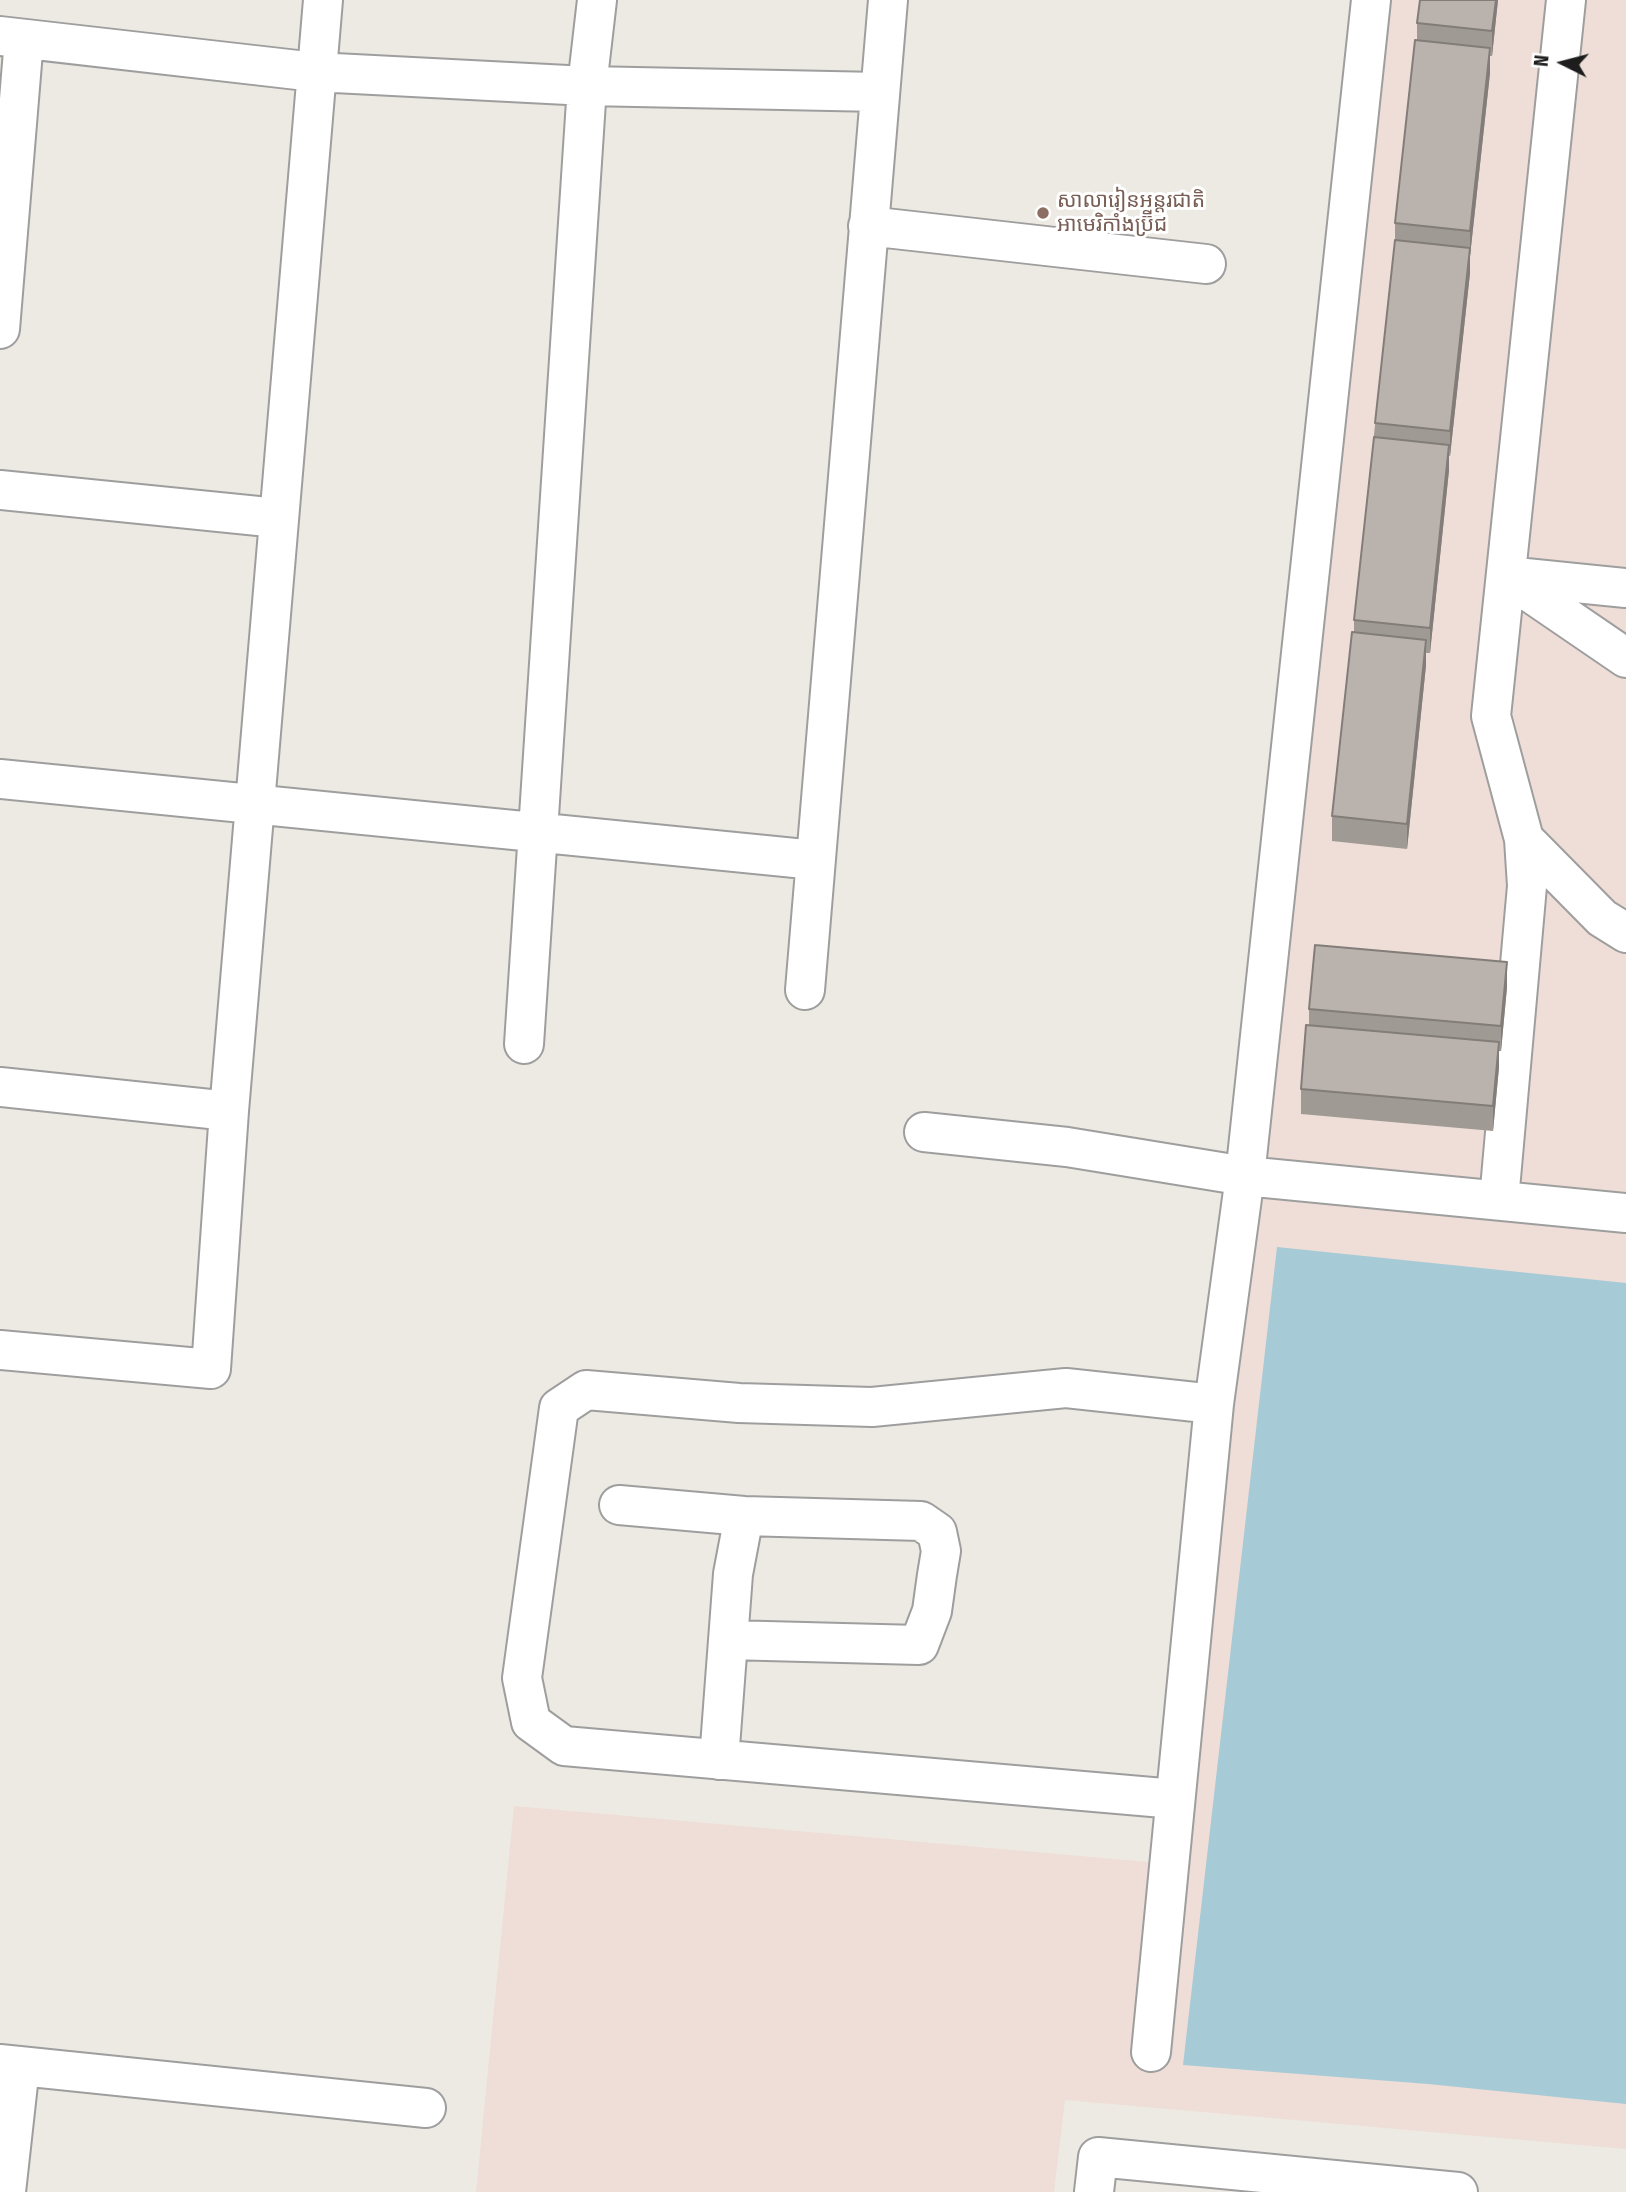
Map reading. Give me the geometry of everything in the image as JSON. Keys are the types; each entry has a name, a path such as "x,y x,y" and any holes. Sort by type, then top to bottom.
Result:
{"street":[{"path":"0,1350 211,1369 254,805 323,0"},
{"path":"524,1044 587,86 597,0"},
{"path":"805,990 888,0"},
{"path":"1151,2052 1214,1404 1245,1176 1371,0"},
{"path":"1499,1200 1527,886 1524,839 1491,716 1566,0"},
{"path":"0,329 12,38 315,72 587,86 879,92"},
{"path":"868,226 1206,264"},
{"path":"0,490 278,518"},
{"path":"1506,576 1626,588"},
{"path":"1506,576 1626,658"},
{"path":"0,779 815,860"},
{"path":"1524,839 1602,918 1626,933"},
{"path":"0,1087 229,1111"},
{"path":"924,1132 1067,1147 1245,1176 1626,1213"},
{"path":"1175,1799 565,1746 531,1721 522,1678 559,1408 586,1390 739,1403 872,1407 1066,1388 1214,1404"},
{"path":"619,1505 744,1516 921,1521 937,1532 941,1551 932,1611 919,1645 728,1640"},
{"path":"719,1759 733,1574 744,1516"},
{"path":"6,2192 10,2065 426,2108"},
{"path":"1094,2192 1098,2157 1335,2186 1458,2192"}],"shaded area":[{"path":"1376,0 1626,0 1626,2149 1065,2100 1054,2192 476,2192 514,1806 1171,1864"}],"water":[{"path":"1277,1247 1626,1283 1626,2104 1428,2084 1183,2065"}],"building":[{"path":"1420,0 1496,0 1492,31 1417,23"},
{"path":"1415,40 1490,48 1470,231 1395,223"},
{"path":"1395,240 1470,248 1450,431 1375,423"},
{"path":"1374,437 1449,445 1430,628 1354,620"},
{"path":"1352,632 1426,640 1407,824 1332,816"},
{"path":"1315,945 1507,962 1501,1026 1309,1009"},
{"path":"1306,1025 1499,1042 1493,1106 1301,1089"}],"place":[{"name":"សាលារៀនអន្តរជាតិ អាមេរិកាំងប្រ៊ីជ","path":"1043,213"}]}
